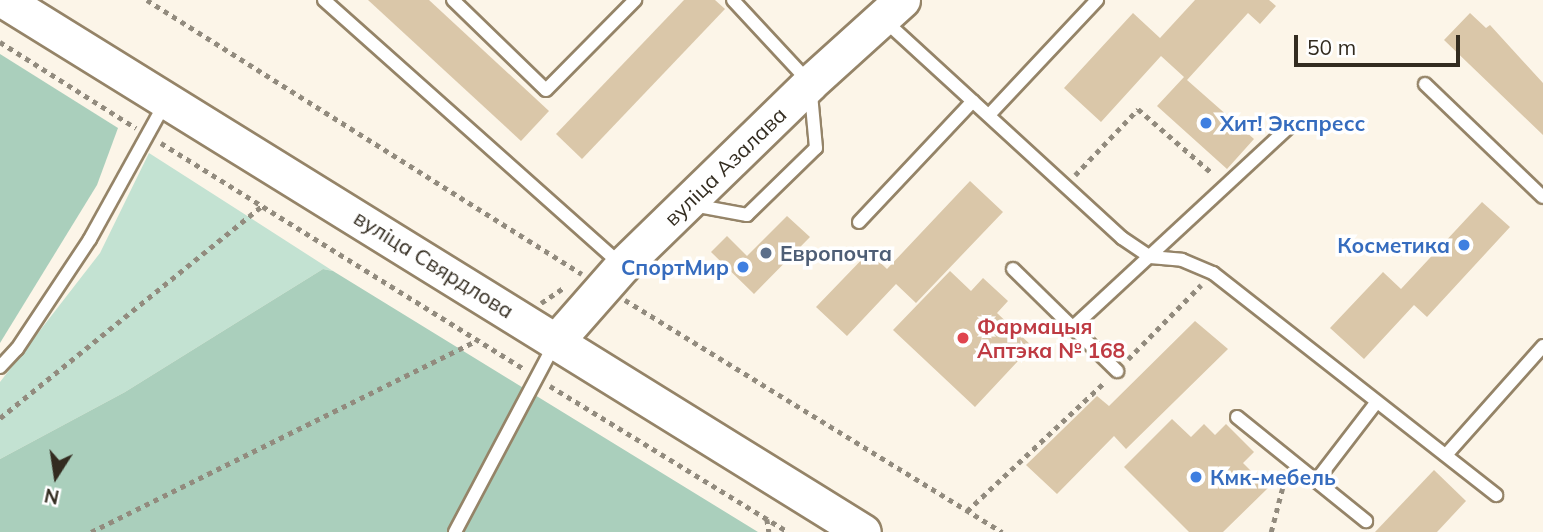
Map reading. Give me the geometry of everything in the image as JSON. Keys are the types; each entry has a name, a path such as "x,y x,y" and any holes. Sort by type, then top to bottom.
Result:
{"main road":[{"name":"вуліца Свярдлова","path":"4,0 557,340 863,532"},
{"name":"вуліца Азалава","path":"557,340 613,277 686,204 810,83 893,9"}],"lane":[{"path":"324,0 613,277"},
{"path":"453,0 546,90 635,0"},
{"path":"686,204 747,215 816,148 810,83 733,0"},
{"path":"989,116 1097,0"},
{"path":"893,9 973,101 1065,186 1150,257 1182,260 1213,273 1375,404 1496,495"},
{"path":"1424,84 1543,197"},
{"path":"0,367 18,349 90,239 167,99"},
{"path":"859,222 973,101"},
{"path":"1073,327 1291,125"},
{"path":"1013,269 1117,370"},
{"path":"455,532 534,376 557,340"},
{"path":"1446,455 1543,346"},
{"path":"1316,481 1375,404"},
{"path":"1237,417 1366,521"}],"path":[{"path":"148,0 613,277 1002,532"},
{"path":"0,42 788,532"},
{"path":"1065,186 1138,109 1226,185"},
{"path":"0,418 264,205"},
{"path":"967,511 1117,370 1213,273"},
{"path":"91,532 477,341"},
{"path":"1271,532 1290,460"},
{"path":"767,519 769,532"}],"green space":[{"path":"0,54 118,128 97,185 0,343"},
{"path":"149,153 333,271 323,269 125,392 0,459 0,382 100,253"},
{"path":"323,269 333,271 758,532 0,532 0,459 125,392"}],"building":[{"path":"368,0 429,0 549,111 521,141"},
{"path":"684,0 715,0 725,9 582,159 556,134"},
{"path":"1195,0 1269,0 1276,6 1260,24 1248,13 1187,80 1254,139 1227,169 1157,106 1184,77 1161,56 1101,122 1064,88 1133,13 1160,38"},
{"path":"1470,13 1486,28 1490,25 1543,83 1543,135 1444,40"},
{"path":"970,181 1003,212 916,303 896,284 847,336 816,307 869,252 887,269"},
{"path":"1482,202 1510,227 1427,317 1414,305 1364,359 1330,328 1383,272 1401,289"},
{"path":"787,216 810,237 754,294 711,252 727,236 747,256"},
{"name":"Фармацыя Аптэка № 168","path":"950,271 971,291 983,278 1008,301 997,313 1032,346 975,407 893,330"},
{"path":"1195,321 1228,349 1126,449 1114,436 1057,494 1026,465 1097,396 1109,406"},
{"name":"Кмк-мебель","path":"1172,419 1191,437 1204,424 1215,435 1226,424 1254,452 1243,463 1268,488 1223,532 1189,532 1124,467"},
{"path":"1434,470 1466,501 1437,532 1375,532"}],"place":[{"name":"Хит! Экспресс","path":"1206,123"},
{"name":"Косметика","path":"1464,245"},
{"name":"Европочта","path":"766,253"},
{"name":"СпортМир","path":"743,267"},
{"name":"Фармацыя Аптэка № 168","path":"963,338"},
{"name":"Кмк-мебель","path":"1196,477"}]}
